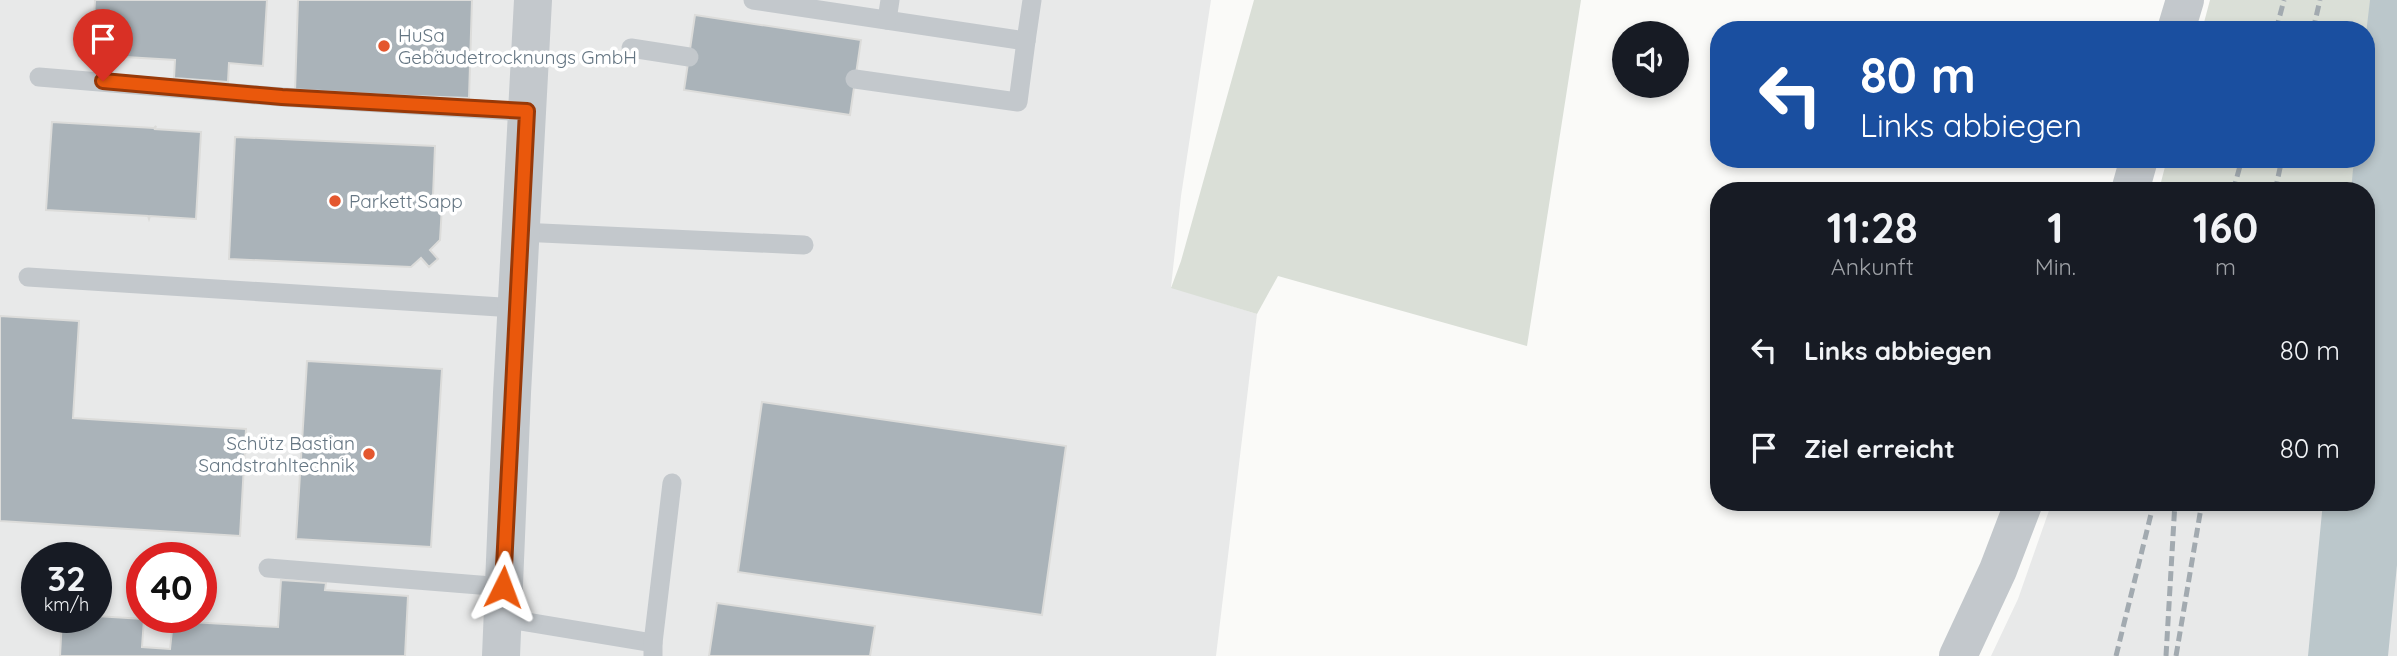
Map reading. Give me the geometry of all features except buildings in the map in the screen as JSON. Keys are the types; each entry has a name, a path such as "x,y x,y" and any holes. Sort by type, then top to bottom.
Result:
{"street":[{"path":"501,656 533,0"},
{"path":"2179,21 2185,0"},
{"path":"1958,656 1998,570 2021,511"}],"lane":[{"path":"753,0 790,3 1026,41"},
{"path":"887,20 890,0"},
{"path":"855,79 1018,102 1032,0"},
{"path":"631,48 689,57"},
{"path":"38,77 282,97 527,111"},
{"path":"520,232 804,245"},
{"path":"28,277 516,309"},
{"path":"268,568 503,602 653,649 672,483"}],"shaded area":[{"path":"0,0 1211,0 1181,196 1171,287 1257,314 1216,656 0,656"},
{"path":"1254,0 1581,0 1527,346 1278,276 1257,314 1171,288 1181,261"},
{"path":"2210,0 2397,0 2375,136 2375,21 2204,21"},
{"path":"2370,0 2397,0 2397,565 2388,656 2308,656 2322,511 2375,511 2375,182 2352,182 2353,168 2375,168 2375,21 2368,21"},
{"path":"2165,168 2370,168 2367,182 2161,182"},
{"path":"2397,344 2397,656 1991,656 2018,599 2049,511 2375,511 2375,456"}],"railway":[{"path":"2278,21 2284,0"},
{"path":"2315,21 2320,0"},
{"path":"2236,182 2239,168"},
{"path":"2277,182 2280,168"},
{"path":"2116,656 2152,511"},
{"path":"2166,656 2174,511"},
{"path":"2176,656 2200,511"}],"place":[{"name":"HuSa Gebäudetrocknungs GmbH","path":"384,46"},
{"name":"Parkett Sapp","path":"335,201"},
{"name":"Schütz Bastian Sandstrahltechnik","path":"369,454"}],"route":[{"path":"103,81 282,97 527,111 503,587"}]}
